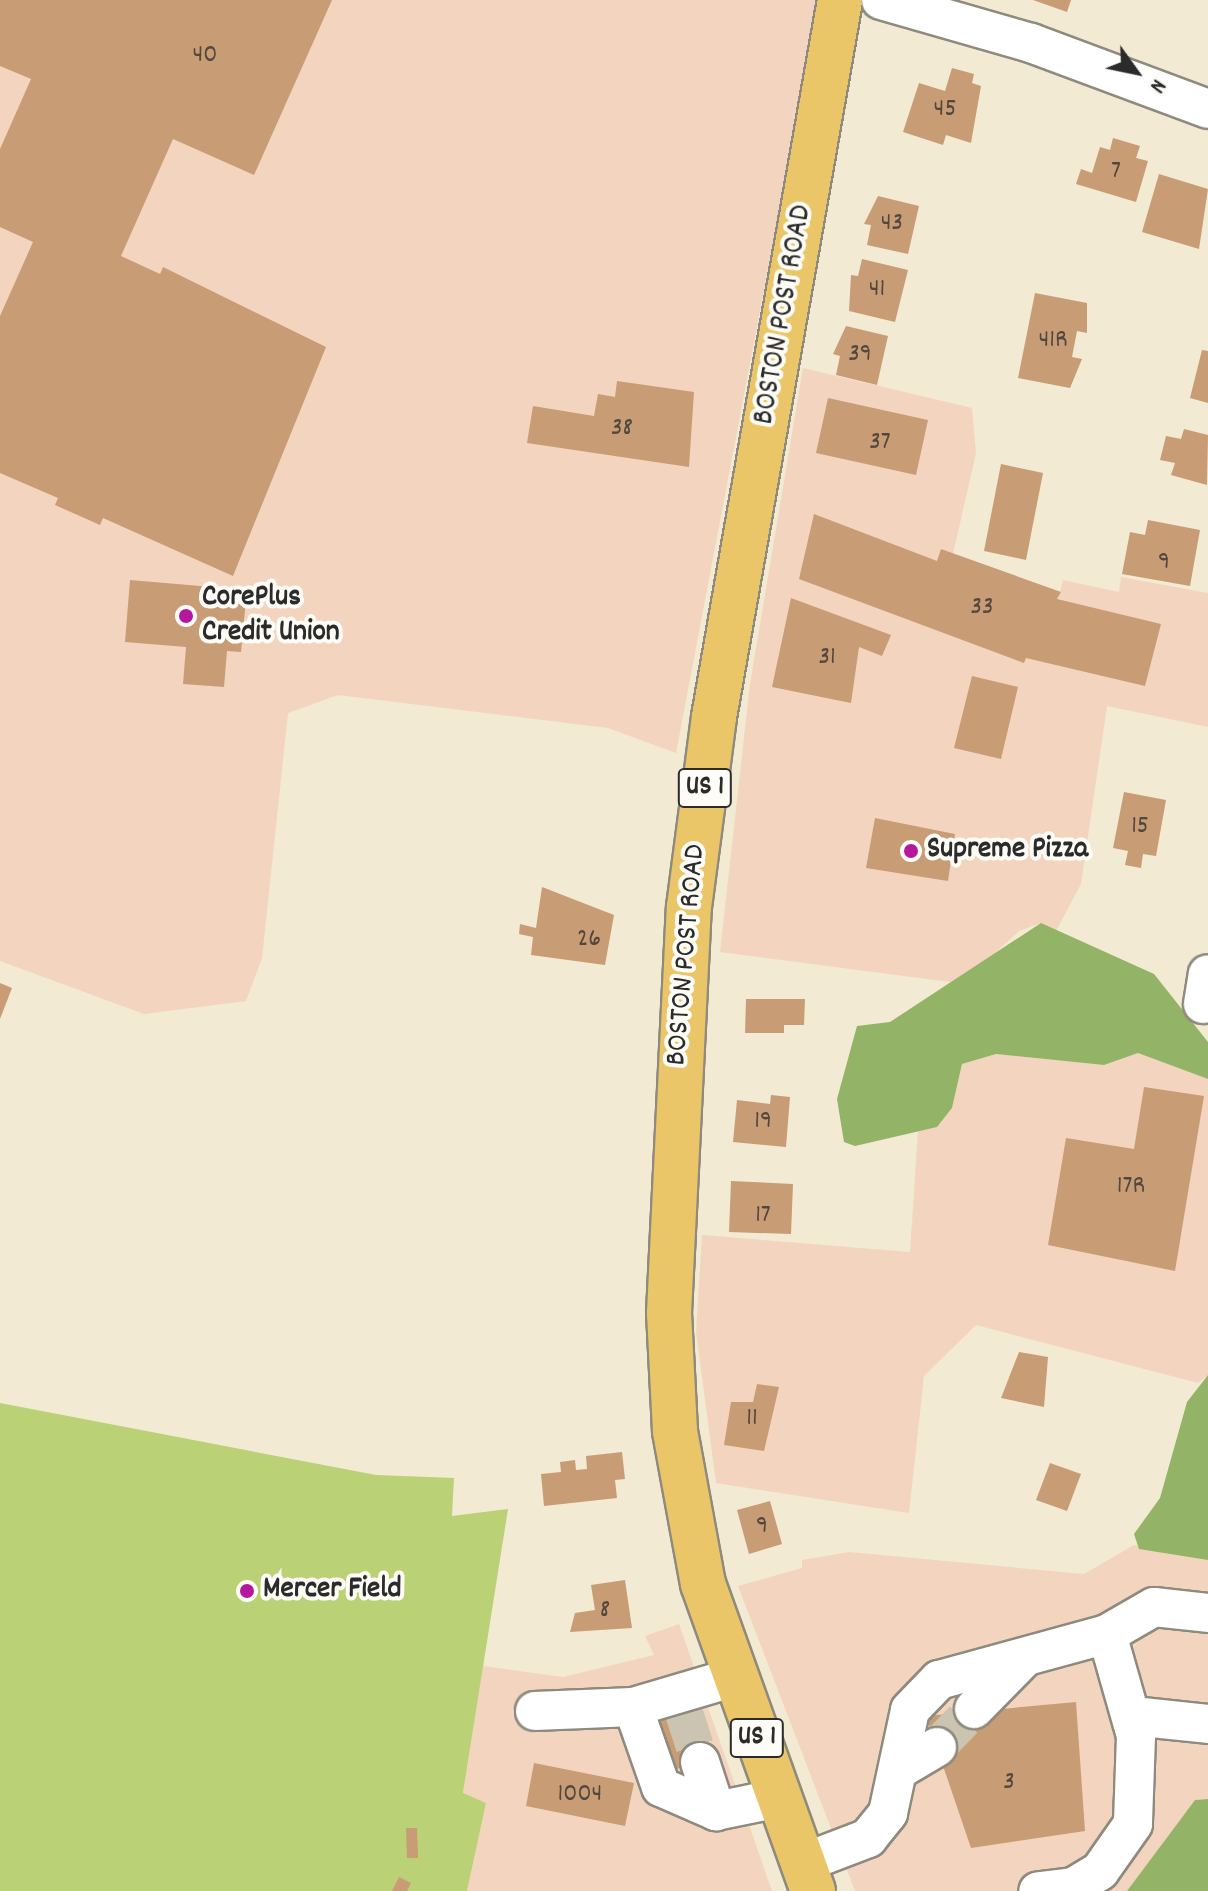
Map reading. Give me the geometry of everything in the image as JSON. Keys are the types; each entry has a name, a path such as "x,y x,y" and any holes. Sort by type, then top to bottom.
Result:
{"main road":[{"name":"BOSTON POST ROAD","path":"735,1677 703,1584 675,1431 669,1313 689,907 717,702 840,0"},
{"name":"US 1","path":"735,1677 808,1877"}],"street":[{"path":"881,0 1031,43 1208,109"},
{"path":"808,1877 868,1838 888,1813 900,1769 910,1710 939,1680 1107,1634 1154,1607 1208,1613"},
{"path":"1038,1891 1073,1887 1100,1871 1133,1824 1133,1716 1107,1634"},
{"path":"974,1709 1024,1658"},
{"path":"535,1711 681,1702 735,1677"},
{"path":"633,1707 661,1787 716,1811 779,1798"},
{"path":"1133,1716 1208,1724"},
{"path":"900,1769 937,1747"},
{"path":"700,1762 716,1811"}],"shaded area":[{"path":"0,0 819,0 676,753 608,728 338,695 288,713 262,958 246,1001 144,1014 0,961"},
{"path":"803,368 972,408 976,453 953,554 1060,592 1063,580 1119,592 1121,577 1208,593 1208,727 1107,706 1081,884 1056,931 1041,923 1019,931 976,970 950,982 720,952 750,684"},
{"path":"1138,1053 1208,1079 1208,1375 1198,1383 976,1325 924,1376 909,1513 716,1483 696,1332 702,1235 910,1252 918,1131 937,1127 952,1108 962,1064 996,1054 1104,1065"},
{"path":"1134,1545 1208,1560 1208,1799 1195,1800 1127,1891 855,1891 738,1586 802,1568 802,1560 849,1552 1084,1574"},
{"path":"679,1624 772,1891 467,1891 486,1803 463,1794 483,1666 563,1677 654,1655 645,1636"}],"green space":[{"path":"1041,923 1154,974 1208,1042 1208,1079 1138,1053 1104,1065 996,1054 962,1064 952,1108 937,1127 855,1146 844,1142 837,1099 857,1026 890,1022"},
{"path":"1208,1375 1208,1560 1139,1549 1134,1534 1160,1498 1187,1402"},
{"name":"Mercer Field","path":"0,1403 376,1475 454,1478 452,1516 508,1509 463,1793 486,1803 467,1891 0,1891"},
{"path":"1208,1799 1208,1891 1127,1891 1195,1800"}],"building":[{"path":"0,0 332,0 254,175 173,139 121,256 160,274 163,267 326,347 233,576 103,518 100,525 55,505 58,498 0,473 0,316 33,242 0,227 0,149 31,79 0,66"},
{"path":"1033,0 1071,0 1067,12"},
{"path":"952,68 974,74 972,83 981,86 971,143 946,135 943,145 903,132 919,83 945,91"},
{"path":"1113,138 1140,146 1136,158 1148,161 1136,202 1076,184 1081,169 1092,173 1100,147 1110,150"},
{"path":"1159,174 1208,189 1199,249 1142,232"},
{"path":"878,196 919,206 908,254 867,245 871,225 864,224"},
{"path":"862,259 908,270 895,322 849,311 851,275 858,276"},
{"path":"1035,293 1087,303 1087,333 1077,331 1072,357 1082,359 1070,388 1018,378"},
{"path":"846,326 888,336 877,385 836,375 840,356 833,354"},
{"path":"1202,350 1208,351 1208,403 1190,398"},
{"path":"617,381 694,392 689,467 527,443 533,406 594,416 598,394 615,397"},
{"path":"828,398 928,420 916,475 816,453"},
{"path":"1184,429 1208,435 1207,485 1171,475 1175,463 1160,460 1166,436 1181,439"},
{"path":"1001,464 1043,473 1026,560 984,551"},
{"path":"814,514 937,561 941,549 1061,592 1057,599 1161,624 1145,686 1026,658 1024,663 799,579"},
{"path":"1148,520 1200,530 1190,586 1122,574 1130,532 1145,535"},
{"name":"CorePlus Credit Union","path":"130,580 247,590 241,652 227,651 224,687 183,684 186,647 125,642"},
{"path":"791,598 891,635 882,656 859,647 851,703 772,687"},
{"path":"972,676 1018,687 1001,759 954,748"},
{"path":"1124,792 1166,800 1156,856 1143,854 1141,868 1125,865 1128,851 1113,848"},
{"name":"Supreme Pizza","path":"875,818 955,834 948,881 866,868"},
{"path":"542,887 614,915 605,965 531,955 533,937 519,934 520,924 536,928"},
{"path":"0,983 12,988 0,1019"},
{"path":"746,999 805,999 804,1025 784,1025 784,1033 745,1033"},
{"path":"1144,1087 1204,1096 1175,1271 1048,1245 1066,1138 1134,1149"},
{"path":"771,1095 790,1097 786,1147 733,1142 737,1100 770,1104"},
{"path":"731,1181 793,1184 791,1234 729,1232"},
{"path":"1019,1352 1048,1357 1044,1407 1001,1398"},
{"path":"757,1384 779,1387 764,1451 724,1445 731,1402 753,1402"},
{"path":"622,1452 625,1479 615,1480 617,1498 544,1506 541,1474 561,1472 560,1462 575,1460 576,1470 587,1469 586,1456"},
{"path":"1050,1463 1081,1474 1067,1511 1036,1500"},
{"path":"770,1501 782,1544 749,1554 737,1510"},
{"path":"625,1580 632,1628 570,1632 575,1613 595,1610 591,1585"},
{"path":"1076,1702 1085,1831 971,1848 926,1716"},
{"path":"685,1709 702,1761 668,1772 651,1721"},
{"path":"534,1763 634,1783 625,1826 526,1806"},
{"path":"406,1828 417,1828 418,1858 407,1858"},
{"path":"399,1877 411,1883 407,1891 392,1891"}],"tunnel":[{"path":"937,1747 974,1709"},
{"path":"683,1710 700,1762"}],"place":[{"name":"CorePlus Credit Union","path":"186,616"},
{"name":"Supreme Pizza","path":"911,851"},
{"name":"Mercer Field","path":"247,1591"}]}
